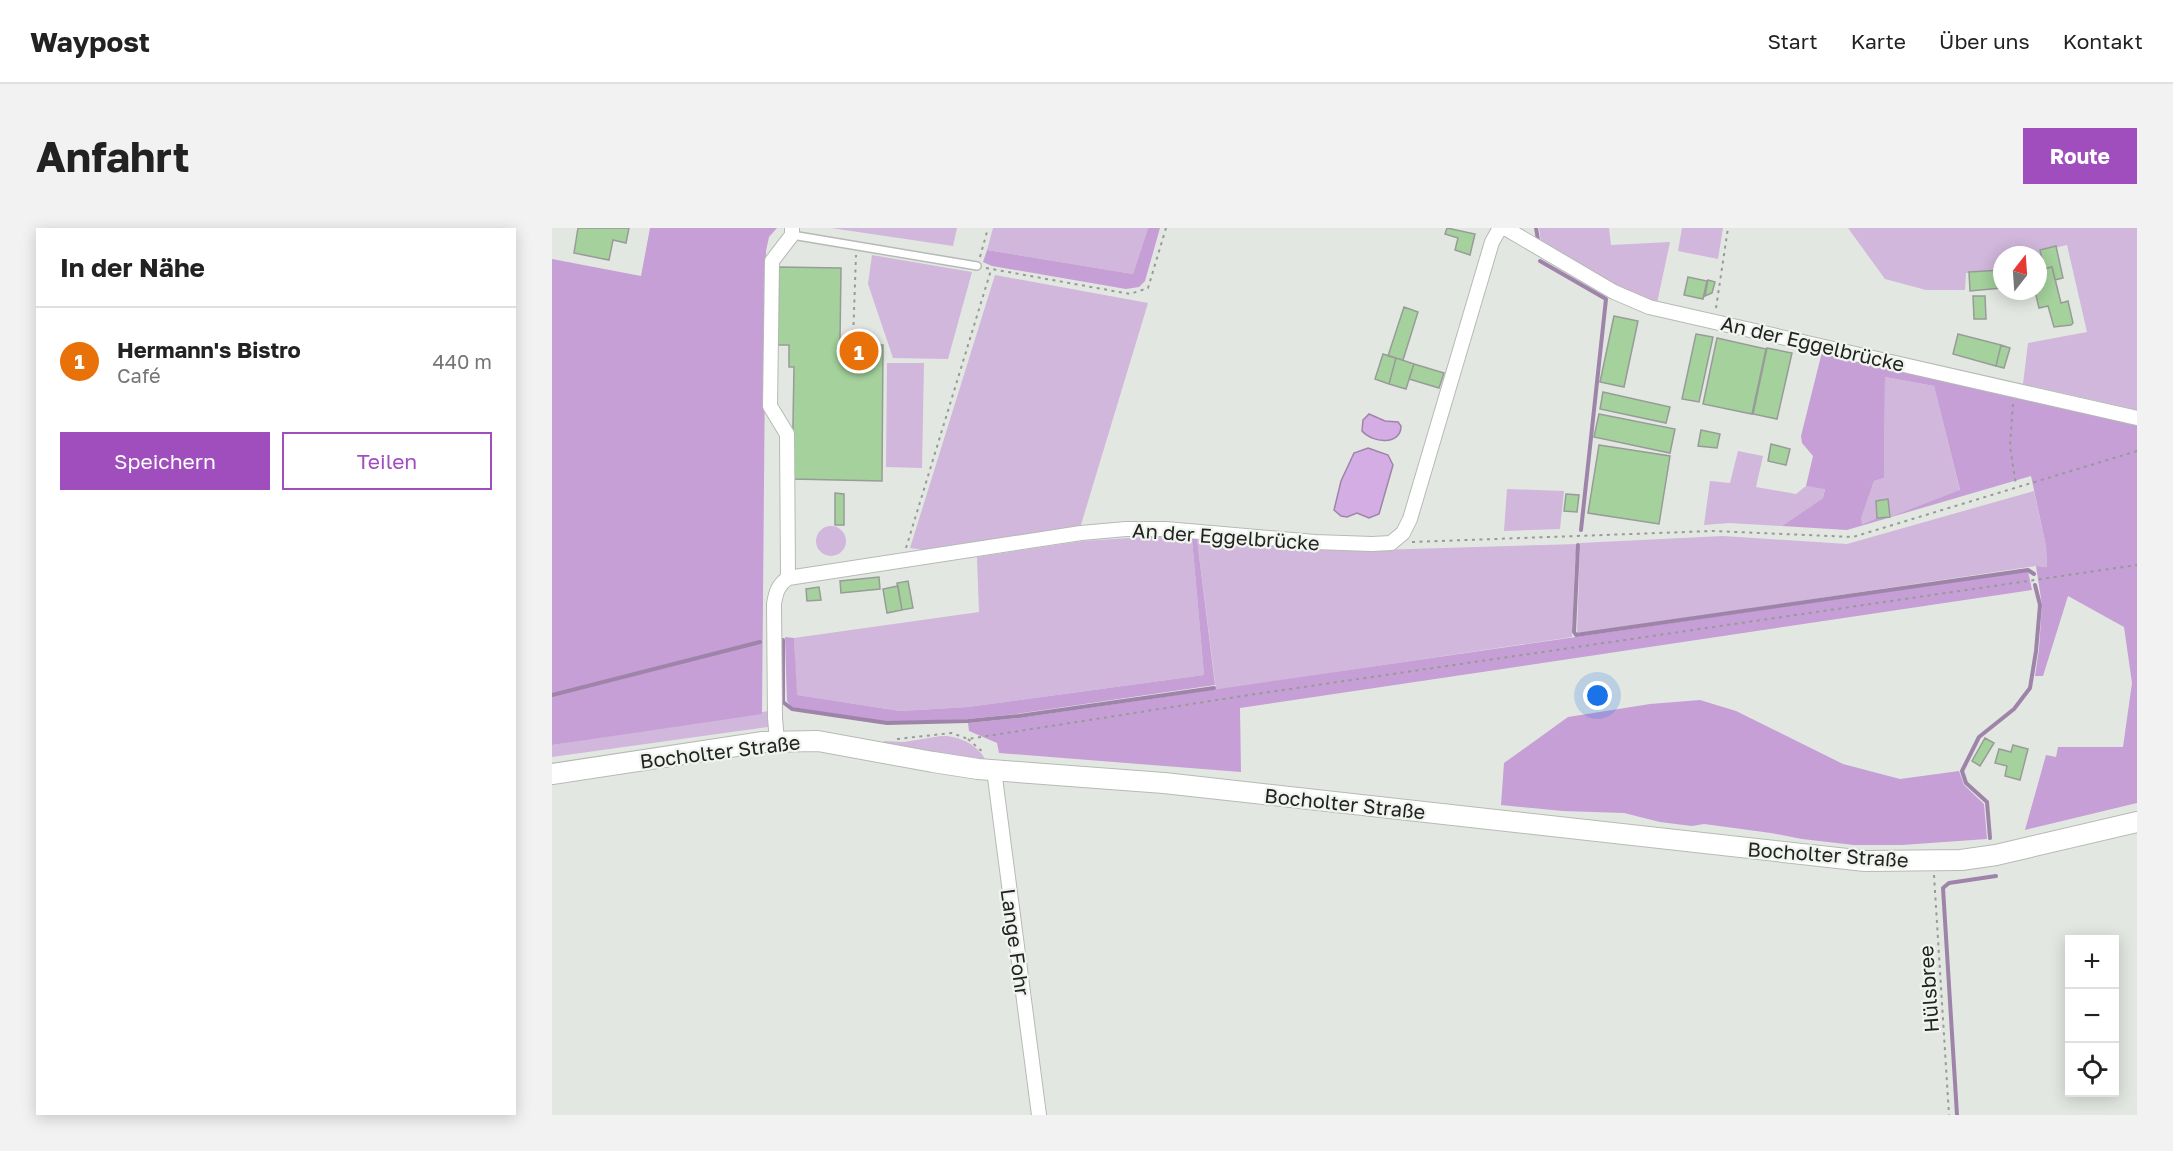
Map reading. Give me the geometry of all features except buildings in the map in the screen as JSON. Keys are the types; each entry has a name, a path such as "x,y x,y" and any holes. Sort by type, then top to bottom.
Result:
{"main road":[{"name":"Bocholter Straße","path":"552,774 777,741 824,741 933,762 994,770 1164,783 1865,861 1961,860 1996,855 2137,822"}],"street":[{"path":"1391,543 1403,533 1410,519 1492,242 1500,228"},
{"name":"An der Eggelbrücke","path":"1505,228 1614,292 1649,307 2137,418"},
{"path":"777,741 774,604 776,591 781,583 788,579 787,434 770,406 772,261 792,232"},
{"name":"An der Eggelbrücke","path":"788,579 1081,533 1126,529 1166,529 1343,544 1391,543"},
{"name":"Lange Fohr","path":"994,770 1039,1115"}],"lane":[{"path":"792,232 856,246 977,266"}],"path":[{"path":"988,228 977,266 1130,294 1148,288 1166,228"},
{"path":"1714,321 1728,228"},
{"path":"853,340 856,246"},
{"path":"905,562 904,556 991,270"},
{"path":"2015,389 2010,446 2017,486"},
{"path":"1391,543 1713,531 1853,537 2137,451"},
{"path":"889,739 952,733 968,739 1249,695 2137,565"},
{"name":"Hülsbree","path":"1933,861 1949,1115"}],"shaded area":[{"path":"650,228 777,228 769,237 766,251 762,714 552,745 552,259 641,276"},
{"path":"831,228 957,228 953,246"},
{"path":"993,228 1148,228 1133,274 987,250"},
{"path":"1148,228 1160,228 1145,281 1139,287 1126,289 992,266 983,262 987,250 1133,274"},
{"path":"1539,228 1609,228 1611,245 1670,242 1657,303 1621,289 1541,243"},
{"path":"1682,228 1723,228 1718,259 1678,251"},
{"path":"1848,228 2137,228 2137,410 2023,384 2028,343 2087,332 2067,245 2047,250 2047,246 1993,246 1993,271 1966,273 1965,290 1926,290 1885,279"},
{"path":"872,255 972,272 948,359 893,358 868,284"},
{"path":"995,275 1148,303 1080,528 932,551 910,548"},
{"path":"1822,352 2137,424 2137,803 2025,830 2046,755 2056,757 2058,747 2123,747 2132,683 2124,627 2068,596 2043,676 2035,676 2042,605 2036,566 2047,567 2046,546 2031,476 1847,530 1782,526 1823,498 1825,489 1806,486 1813,456 1802,443 1801,436","holes":["1885,377 1934,386 1960,490 1890,517 1877,518 1862,524 1861,519 1874,481 1884,478"]},
{"path":"887,363 924,363 922,468 886,467"},
{"path":"1885,377 1934,386 1960,491 1890,517 1877,518 1861,524 1874,481 1884,478"},
{"path":"1369,414 1385,421 1398,422 1401,426 1400,432 1391,440 1372,438 1362,431 1363,420"},
{"path":"1368,448 1388,455 1393,465 1379,514 1369,518 1357,513 1347,517 1341,516 1334,510 1341,481 1354,453"},
{"path":"1738,451 1763,456 1756,487 1796,494 1806,486 1825,488 1823,498 1782,526 1729,523 1704,525 1710,481 1730,483"},
{"path":"1507,489 1564,491 1560,529 1504,531"},
{"path":"2034,491 2046,546 2047,567 2036,566 1577,634 1580,543 1723,536 1847,544"},
{"path":"831,526 842,530 846,541 842,552 831,556 820,552 816,541 820,530"},
{"path":"1160,536 1192,539 1204,675 968,707 900,711 796,695 794,638 979,612 977,557 1083,541"},
{"path":"1192,539 1197,539 1215,685 968,719 886,722 791,707 787,701 785,637 794,638 797,695 900,711 968,707 1204,675"},
{"path":"1197,539 1345,551 1578,544 1575,560 1572,637 1216,690"},
{"path":"2028,571 2032,590 1240,708 1241,772 999,753 997,743 969,731 968,723 1019,718"},
{"path":"1700,700 1736,711 1843,764 1900,779 1959,771 1964,785 1984,804 1987,839 1902,845 1854,845 1704,824 1692,826 1660,822 1624,813 1563,811 1501,805 1504,763 1568,717 1650,704"},
{"path":"769,711 768,727 552,757 552,745"},
{"path":"941,736 954,737 967,742 983,755 986,761 883,744 884,741 904,742"}],"waterway":[{"path":"1536,228 1538,240"},
{"path":"1540,261 1606,299 1581,530"},
{"path":"1578,545 1574,632 1576,635 2028,570 2034,574"},
{"path":"1990,838 1987,802 1966,783 1962,771 1979,737 2014,709 2030,688 2040,605 2035,585"},
{"path":"783,640 783,702 792,709 887,723 968,721 1019,716 1214,688"},
{"path":"552,695 760,642"},
{"path":"1957,1115 1943,888 1949,883 1996,876"}],"place":[{"name":"Hermann's Bistro","path":"859,351"}]}
